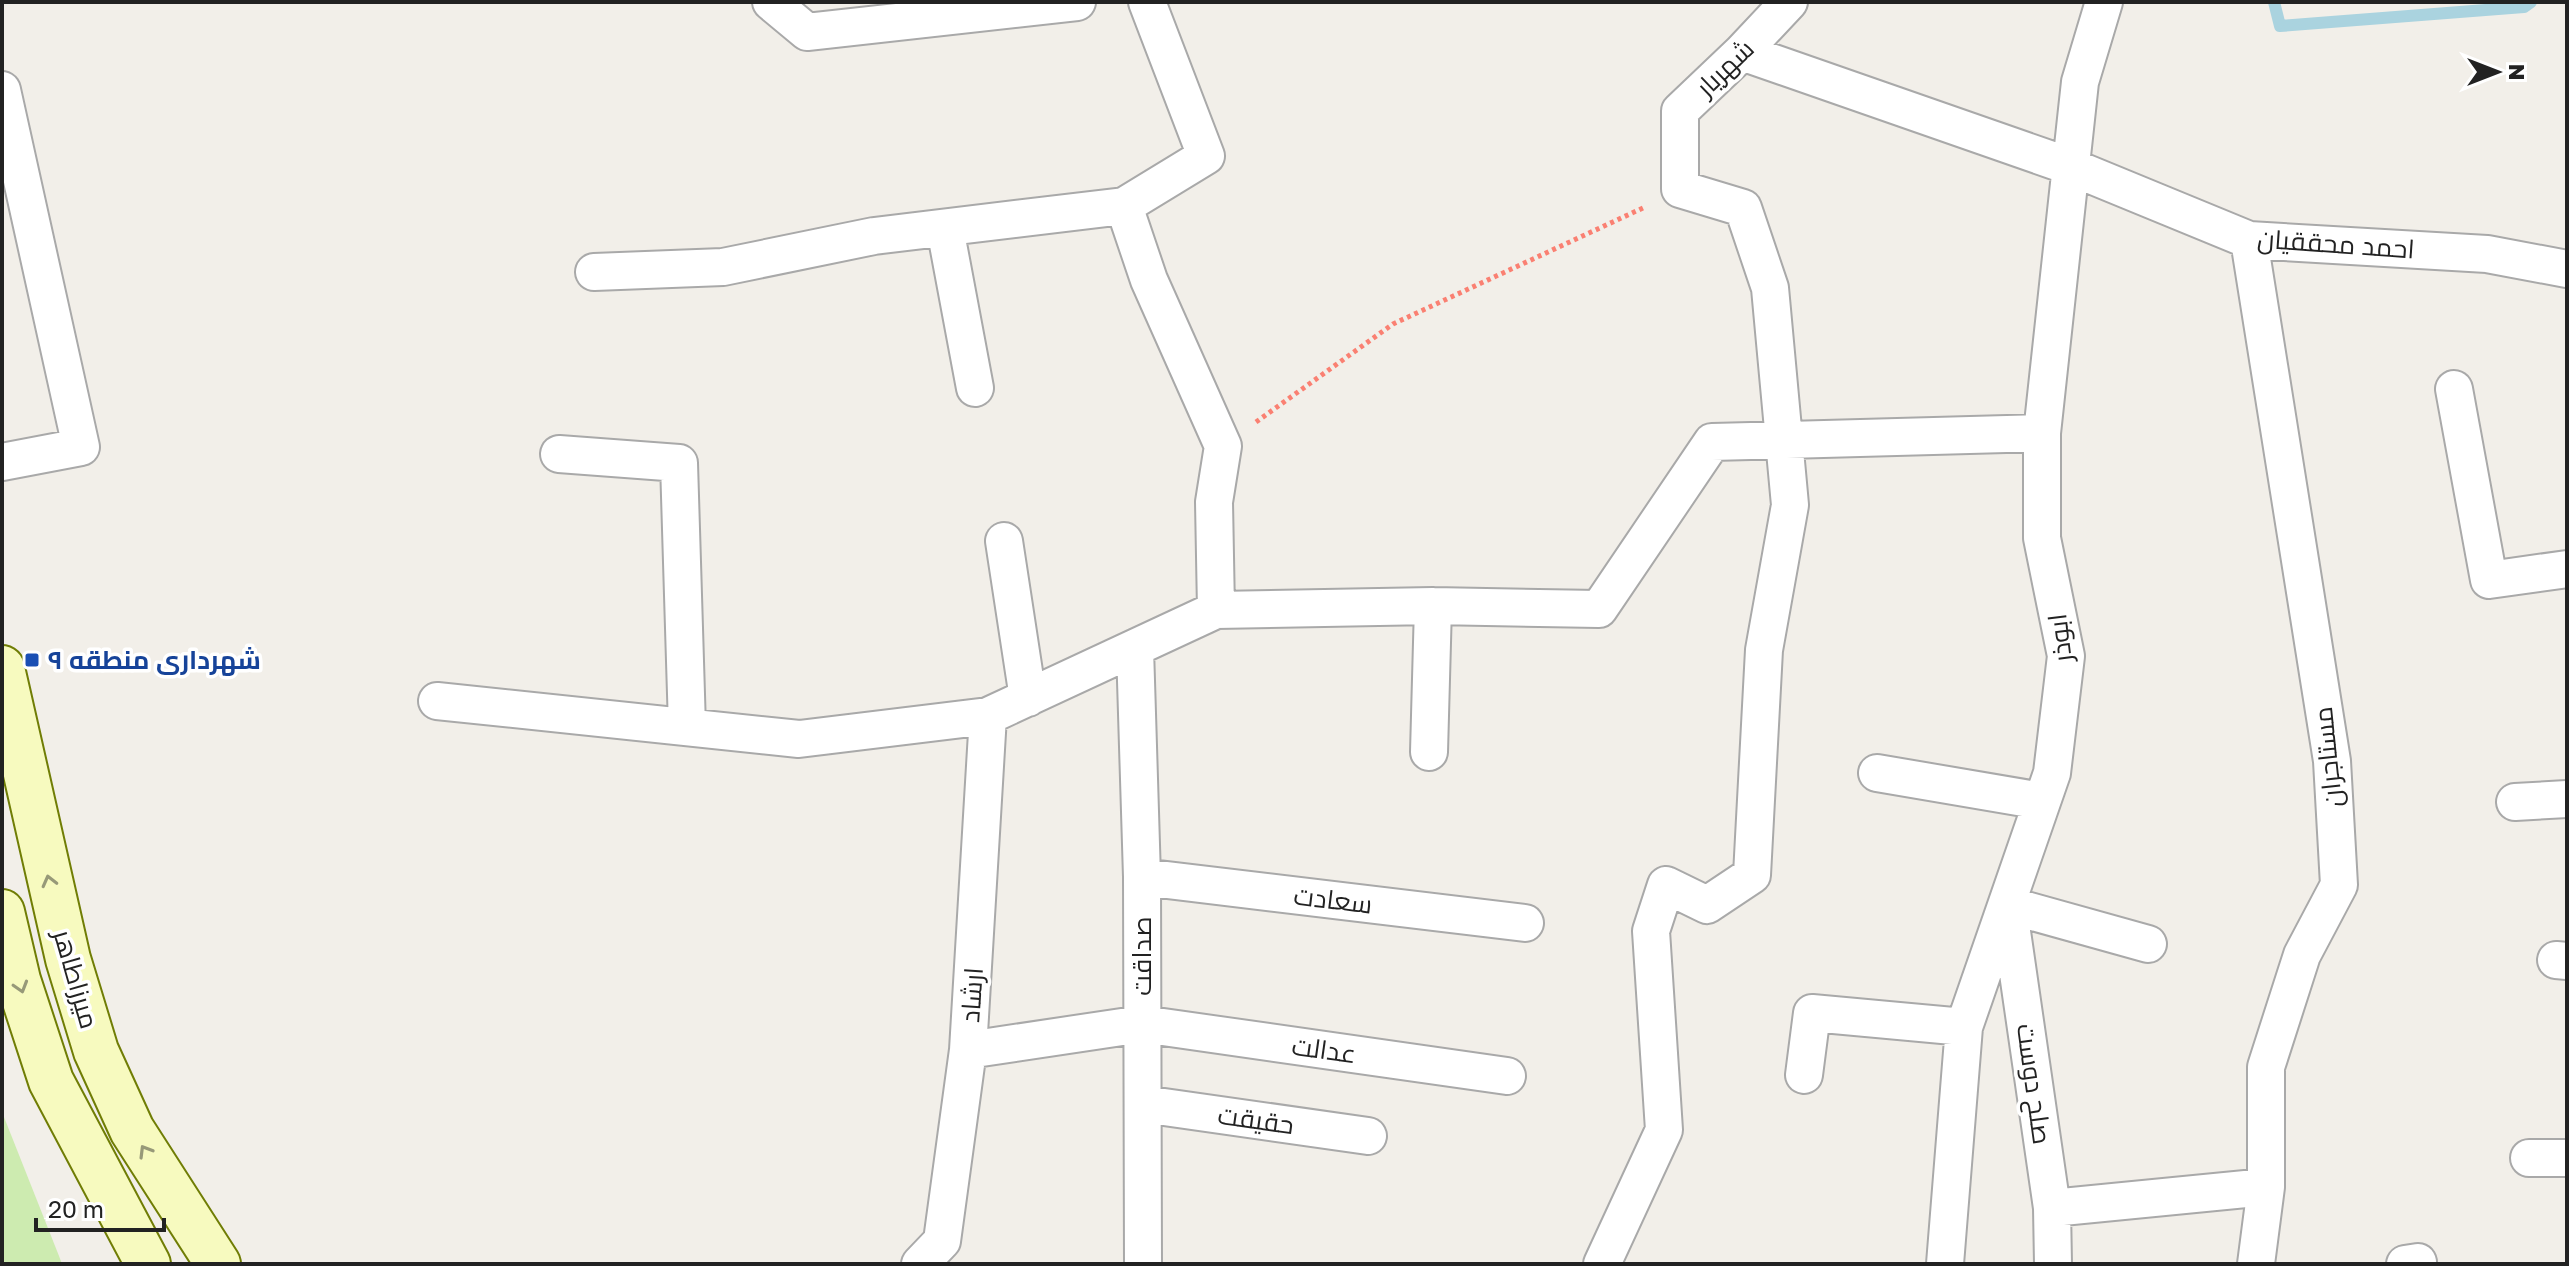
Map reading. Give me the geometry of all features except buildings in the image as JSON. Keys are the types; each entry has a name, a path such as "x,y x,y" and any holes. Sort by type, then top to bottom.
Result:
{"main road":[{"name":"میرزاطاهر","path":"2,668 68,959 96,1051 132,1130 218,1264"},
{"name":"میرزاطاهر","path":"2,912 18,980 51,1081 148,1264"}],"street":[{"path":"771,2 807,32 1077,2"},
{"path":"594,272 723,267 874,236 1124,206 1206,156 1147,2"},
{"name":"شهریار","path":"1680,189 1680,111 1789,2"},
{"name":"ابوذر","path":"1945,1264 1964,1027 2052,773 2066,656 2042,538 2042,433 2080,82 2104,2"},
{"name":"احمد محققیان","path":"1742,52 2069,166 2249,240 2487,254 2567,269"},
{"path":"2,90 81,447 2,462"},
{"path":"1602,1264 1664,1130 1651,931 1666,885 1707,905 1752,875 1764,650 1790,505 1770,288 1743,208 1680,189"},
{"path":"1124,206 1149,280 1223,446 1214,502 1216,610"},
{"path":"945,228 975,388"},
{"name":"مستاجران","path":"2249,240 2332,761 2339,885 2302,955 2266,1067 2266,1187 2256,1264"},
{"path":"2454,389 2489,580 2567,569"},
{"path":"437,701 799,739 988,716 1216,610 1433,606 1599,609 1712,442 2042,433"},
{"path":"559,454 679,463 687,727"},
{"path":"1004,541 1028,698"},
{"path":"1429,752 1433,606"},
{"name":"صداقت","path":"1135,648 1142,877 1143,1264"},
{"name":"ارشاد","path":"920,1264 942,1241 968,1050 988,716"},
{"path":"1877,773 2042,801"},
{"path":"2515,802 2567,799"},
{"name":"سعادت","path":"1142,877 1525,923"},
{"path":"2008,905 2140,948"},
{"name":"صلح دوست","path":"2008,905 2052,1208 2053,1264"},
{"path":"1804,1075 1812,1013 1964,1027"},
{"name":"عدالت","path":"968,1050 1142,1024 1507,1076"},
{"name":"حقیقت","path":"1143,1104 1368,1136"},
{"path":"2529,1158 2567,1158"},
{"path":"2052,1208 2266,1187"},
{"path":"2405,1264 2418,1264"}],"path":[{"path":"1223,446 1393,324 1680,189"}],"green space":[{"path":"2,1112 59,1256 62,1264 2,1264"}],"waterway":[{"path":"2274,2 2280,26 2524,7 2531,2"}],"place":[{"name":"شهرداری منطقه ۹","path":"32,660"}]}
